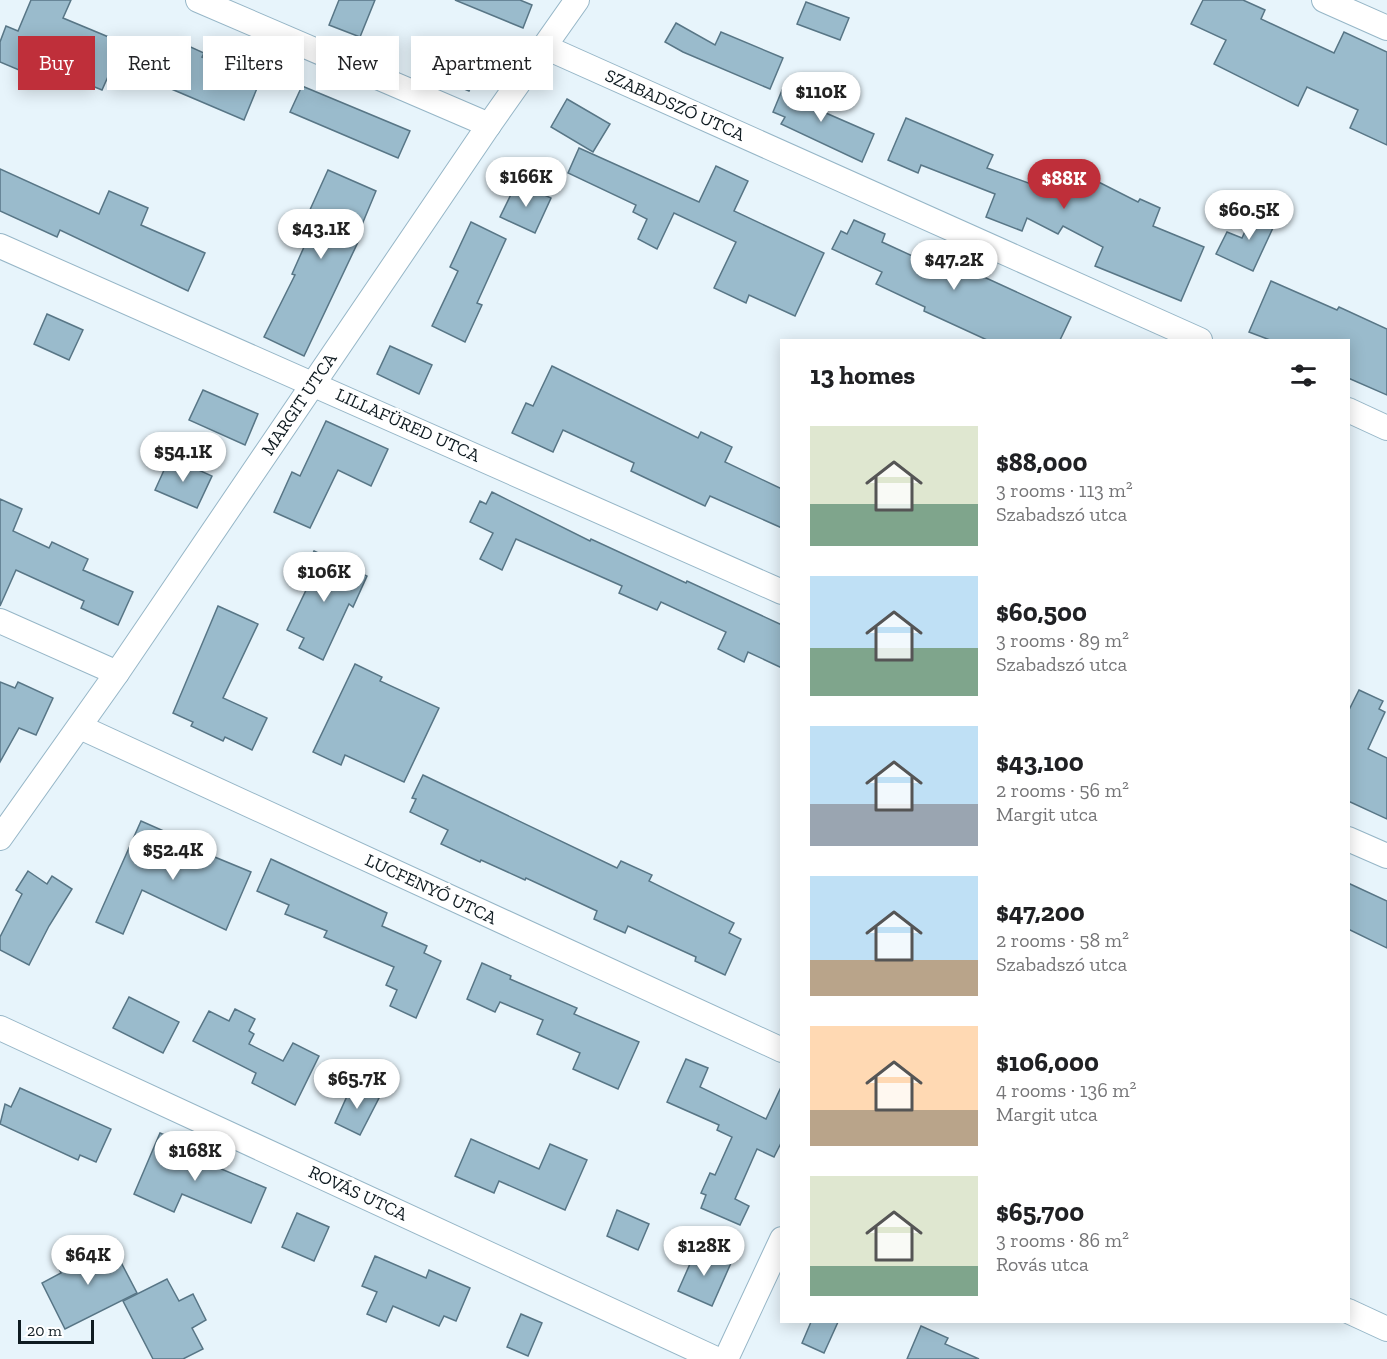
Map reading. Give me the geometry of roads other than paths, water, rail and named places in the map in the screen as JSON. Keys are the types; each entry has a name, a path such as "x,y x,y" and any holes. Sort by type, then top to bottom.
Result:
{"street":[{"path":"198,0 489,125"},
{"name":"MARGIT UTCA","path":"552,36 577,0"},
{"path":"1324,0 1387,28"},
{"name":"SZABADSZÓ UTCA","path":"553,51 1196,339"},
{"name":"MARGIT UTCA","path":"0,838 80,727 514,90"},
{"name":"LILLAFÜRED UTCA","path":"0,246 780,591"},
{"path":"1350,411 1387,428"},
{"path":"0,621 117,673"},
{"name":"LUCFENYŐ UTCA","path":"80,727 780,1049"},
{"path":"1350,840 1387,856"},
{"name":"ROVÁS UTCA","path":"0,1028 716,1359"},
{"path":"726,1359 780,1243"},
{"path":"1350,1312 1387,1329"}]}
